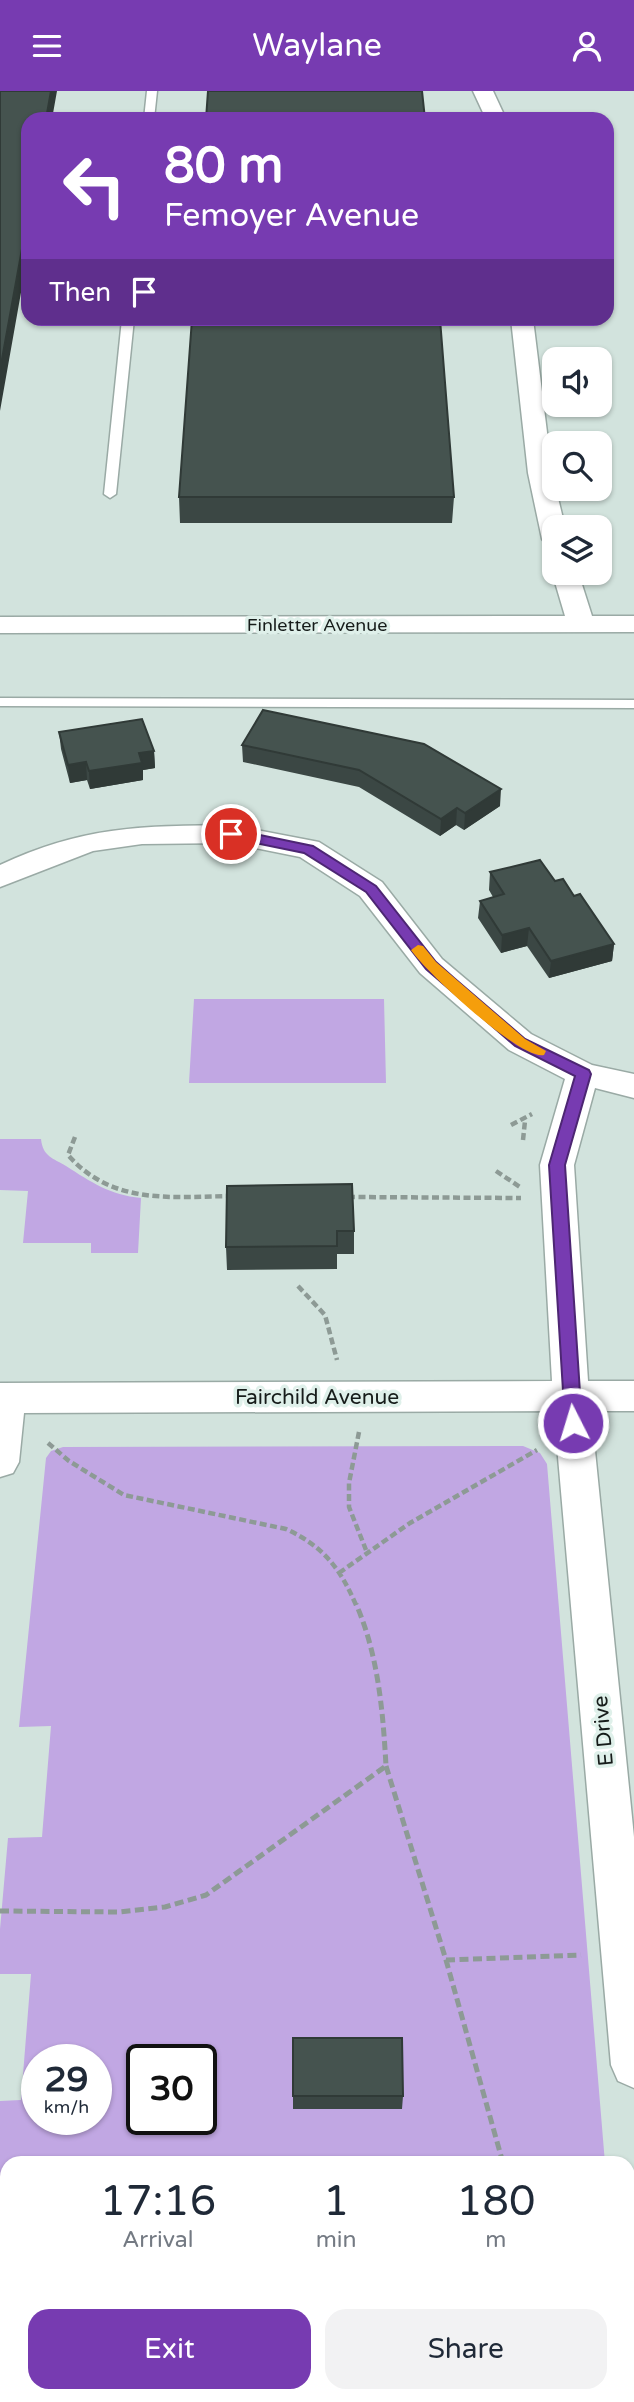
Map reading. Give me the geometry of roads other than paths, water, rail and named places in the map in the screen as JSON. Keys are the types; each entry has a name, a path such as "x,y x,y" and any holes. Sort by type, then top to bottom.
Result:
{"street":[{"path":"483,91 493,112"},
{"path":"523,326 540,473 550,515"},
{"path":"569,585 580,625"},
{"name":"Finletter Avenue","path":"0,625 634,624"},
{"path":"0,877 29,863 89,842 142,835 231,834 309,849 371,889 431,966 520,1042 583,1074 634,1086"},
{"name":"E Drive","path":"583,1074 557,1165 570,1397 634,2065"},
{"name":"Fairchild Avenue","path":"4,1398 634,1396"},
{"path":"0,1462 4,1398"}],"lane":[{"path":"150,112 152,91"},
{"path":"110,494 127,326"},
{"path":"0,702 634,704"}]}
